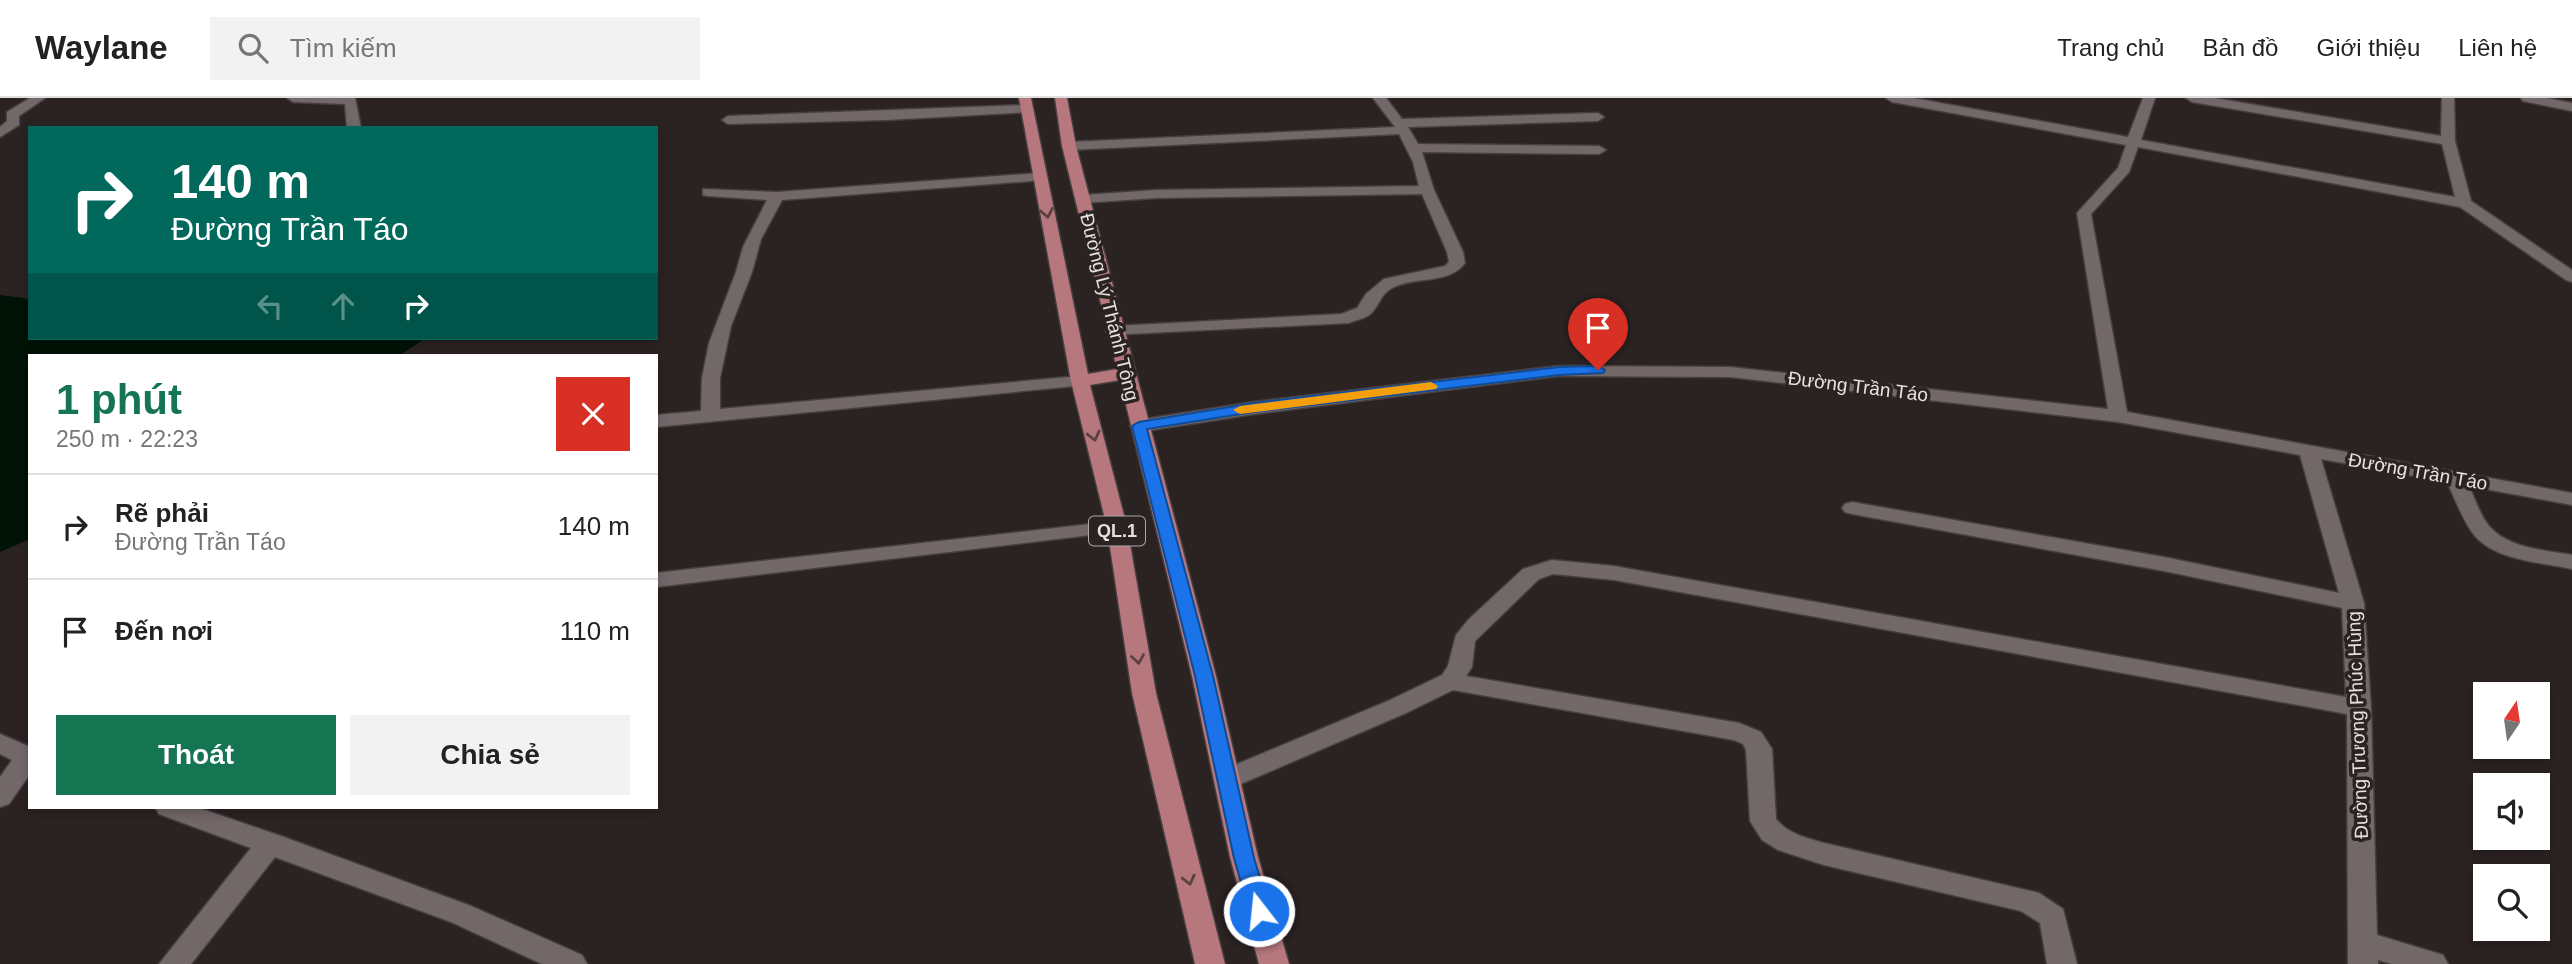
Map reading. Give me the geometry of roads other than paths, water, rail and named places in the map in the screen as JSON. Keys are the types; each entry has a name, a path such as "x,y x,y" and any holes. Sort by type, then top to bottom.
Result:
{"main road":[{"name":"Đường Lý Thánh Tông","path":"1061,98 1069,146 1115,331 1129,373 1139,426 1204,676 1244,858 1274,964"},
{"name":"Đường Lý Thánh Tông","path":"1026,103 1080,381 1117,527 1144,693 1210,964"},
{"path":"1080,381 1129,373"}],"street":[{"path":"0,133 14,122 12,115 39,98"},
{"path":"293,98 351,101 354,126"},
{"path":"949,98 954,113"},
{"path":"1115,331 1318,322 1356,316 1364,311 1376,288 1388,282 1443,272 1457,262 1427,190 1420,162 1401,127 1379,98"},
{"path":"1892,98 2464,203 2565,266 2572,277"},
{"path":"2118,416 2084,213 2124,169 2149,98"},
{"path":"2192,98 2448,141"},
{"path":"2448,98 2448,141 2464,203"},
{"path":"2527,98 2572,107"},
{"path":"728,120 954,113 1026,103"},
{"path":"1069,146 1598,117"},
{"path":"1412,148 1599,150"},
{"path":"708,192 732,191 757,196 777,196 1040,177"},
{"path":"1083,200 1195,193 1427,190"},
{"path":"711,415 708,391 727,307 746,266 747,255 777,196"},
{"name":"Đường Trần Táo","path":"1139,426 1254,408 1532,374 1606,370 1730,372 2118,416 2572,499"},
{"path":"658,421 1080,381"},
{"name":"Đường Trương Phúc Hùng","path":"2309,451 2353,603 2359,708 2363,954"},
{"path":"2455,478 2482,532 2493,540 2508,547 2572,562"},
{"path":"1852,508 2164,564 2353,603"},
{"path":"658,580 1117,527"},
{"path":"1227,779 1450,681 1460,667 1464,640 1477,624 1531,574 1552,567 1576,567 2359,708"},
{"path":"1450,681 1739,732 1752,738 1759,749 1763,821 1772,833 1788,843 1824,854 2029,901 2053,918 2062,964"},
{"path":"0,743 28,757"},
{"path":"0,797 28,758"},
{"path":"174,809 461,914 572,964"},
{"path":"174,964 271,843"},
{"path":"2363,954 2433,964"}]}
